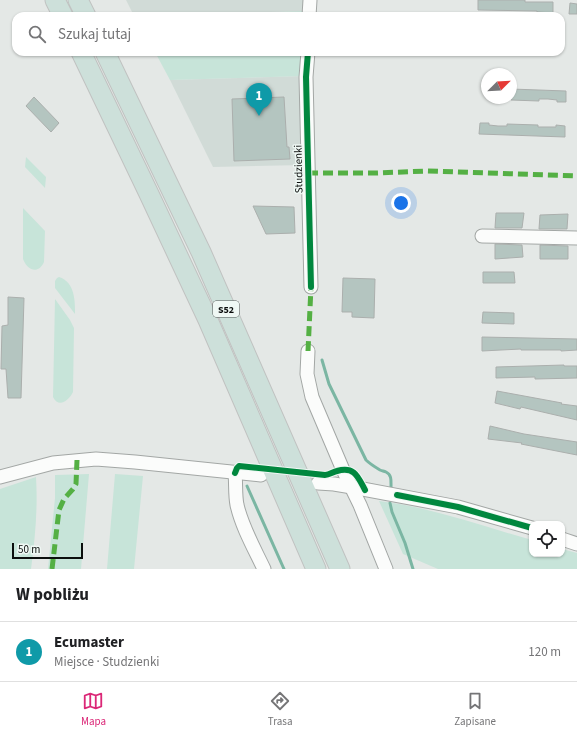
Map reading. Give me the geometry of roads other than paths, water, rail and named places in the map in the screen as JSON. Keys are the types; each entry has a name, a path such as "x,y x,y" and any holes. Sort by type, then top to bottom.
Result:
{"highway":[{"path":"55,0 61,12"},
{"path":"78,0 84,12"},
{"name":"S52","path":"83,56 208,320 316,569"},
{"name":"S52","path":"107,56 201,252 340,569"}],"street":[{"path":"309,12 310,0"},
{"name":"Studzienki","path":"308,56 306,77 310,287"},
{"path":"482,236 577,238"},
{"path":"308,351 308,374 312,397 386,569"},
{"path":"0,477 54,463 96,459 261,475"},
{"path":"235,473 239,513 264,569"},
{"path":"318,483 352,487 458,507 529,527"},
{"path":"565,539 577,544"}],"waterway":[{"path":"322,360 329,384 366,460 378,469 388,473 391,478 391,487"},
{"path":"247,486 284,569"},
{"path":"390,503 413,569"}],"place":[{"name":"Ecumaster","path":"259,116"}]}
